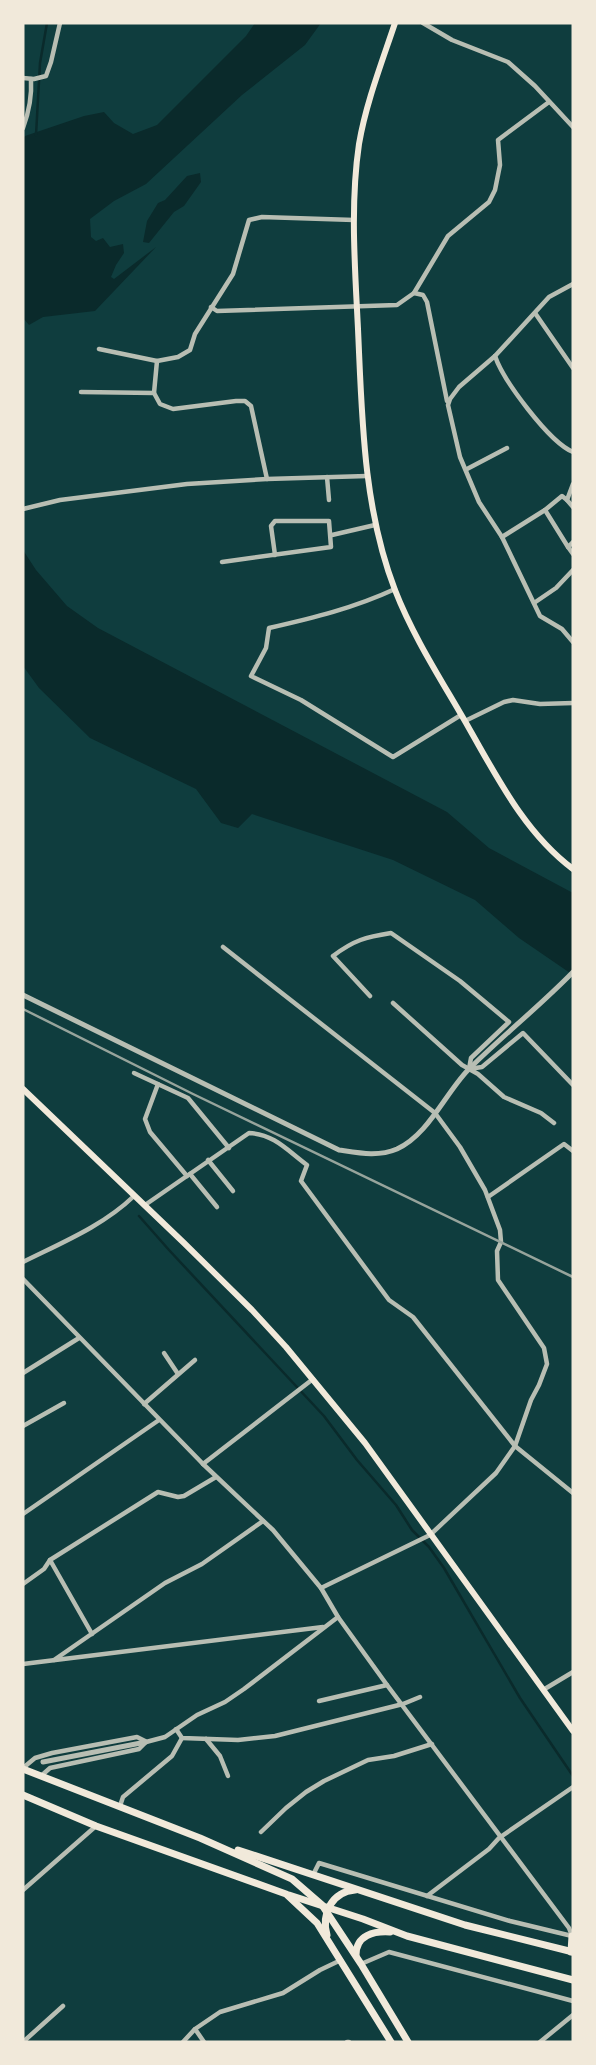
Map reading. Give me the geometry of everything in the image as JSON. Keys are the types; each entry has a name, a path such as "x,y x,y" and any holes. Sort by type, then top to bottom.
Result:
{"highway":[{"path":"23,1768 200,1838 292,1879 326,1909 408,2042"},
{"path":"23,1796 96,1826 326,1909 398,1933 573,1980"},
{"path":"200,1838 465,1925 572,1952 573,1937"},
{"path":"329,1942 325,1928 326,1909 340,1894 357,1889"},
{"path":"286,1894 317,1923 391,2042"},
{"path":"359,1961 355,1951 365,1937 372,1933 398,1933"}],"main road":[{"path":"395,23 372,93 360,142 354,184 357,307 367,476 375,525 395,589 407,617 463,718 524,818 552,851 573,869"},
{"path":"23,1089 252,1310 313,1379 365,1443 573,1731"}],"street":[{"path":"23,78 46,76 60,23"},
{"path":"423,23 452,40 508,62 573,127"},
{"path":"23,128 28,115 33,79"},
{"path":"211,307 216,311 397,305 415,293 448,236 489,202 495,190 500,165 498,140 549,102"},
{"path":"569,122 573,116"},
{"path":"99,349 157,361 178,357 190,350 195,334 233,274 249,220 262,216 354,220"},
{"path":"448,405 459,387 495,356 549,298 573,284"},
{"path":"415,293 424,295 427,302 457,446 479,502 502,537 540,616 562,629 573,642"},
{"path":"535,313 573,368"},
{"path":"495,356 510,386 551,434 567,450 573,452"},
{"path":"157,361 154,393 160,404 173,409 245,401 251,406 267,479"},
{"path":"81,392 154,393"},
{"path":"467,469 507,448"},
{"path":"23,509 60,500 187,484 367,476"},
{"path":"327,477 330,500"},
{"path":"567,499 573,484"},
{"path":"502,537 562,496 573,507"},
{"path":"545,510 573,554"},
{"path":"222,562 275,555 331,547 328,520 275,521 271,526 275,555"},
{"path":"331,536 375,525"},
{"path":"568,547 573,541"},
{"path":"534,603 556,588 573,570"},
{"path":"395,589 366,603 270,628 266,648 251,676 301,700 393,757 463,718 504,702 573,703"},
{"path":"370,996 333,956 351,942 391,933 460,981 509,1022 471,1059 469,1069"},
{"path":"223,947 435,1114 460,1147 488,1197 500,1230 501,1242 497,1251 498,1280 544,1348 547,1364 515,1446 496,1473 430,1535 321,1588"},
{"path":"23,996 340,1150 378,1154 400,1148 416,1136 469,1069 573,972"},
{"path":"393,1003 462,1065 478,1074 504,1097 541,1113 554,1123"},
{"path":"469,1069 482,1067 523,1033 573,1085"},
{"path":"134,1073 188,1098 229,1147"},
{"path":"158,1084 145,1119 150,1132 217,1207"},
{"path":"145,1206 249,1133 260,1133 274,1139 307,1165 301,1181 389,1300 413,1317 515,1446 573,1493"},
{"path":"488,1197 564,1144 573,1151"},
{"path":"208,1160 233,1191"},
{"path":"23,1262 97,1226 135,1196"},
{"path":"23,1279 203,1464 263,1521 321,1588 338,1617 387,1685 569,1928 573,1937"},
{"path":"23,1373 79,1338"},
{"path":"164,1353 178,1374"},
{"path":"144,1404 195,1360"},
{"path":"203,1464 313,1379"},
{"path":"23,1426 64,1403"},
{"path":"23,1514 159,1419"},
{"path":"23,1584 44,1569 50,1560 158,1492 184,1496 216,1477"},
{"path":"54,1660 165,1583 202,1564 263,1521"},
{"path":"50,1560 92,1634"},
{"path":"43,1762 164,1737 244,1689 338,1617"},
{"path":"23,1664 324,1626"},
{"path":"542,1690 573,1672"},
{"path":"319,1701 387,1685"},
{"path":"182,1738 238,1740 275,1736 420,1698"},
{"path":"176,1729 182,1738"},
{"path":"23,1768 35,1758 52,1753 137,1737 146,1742"},
{"path":"120,1806 123,1797 172,1756 182,1738"},
{"path":"206,1739 220,1756 228,1776"},
{"path":"41,1776 50,1768 139,1749 146,1742"},
{"path":"261,1832 286,1808 324,1781 368,1760 394,1756 432,1744"},
{"path":"426,1897 489,1849 499,1838 573,1787"},
{"path":"23,1890 96,1826"},
{"path":"313,1875 319,1863 426,1897 573,1937"},
{"path":"359,1961 389,1952 573,2001"},
{"path":"183,2042 195,2029 220,2012 284,1993 341,1960"},
{"path":"23,2042 63,2006"},
{"path":"540,2042 573,2015"},
{"path":"195,2029 204,2042"}],"water":[{"path":"255,23 321,23 305,45 242,95 146,184 114,201 90,219 91,237 96,241 103,238 110,247 123,244 124,253 111,277 114,279 156,247 95,311 43,317 29,325 23,318 25,136 104,112 114,123 133,134 157,125 246,36"},
{"path":"200,173 201,182 184,206 174,212 149,243 143,242 147,221 158,203 165,200 187,176"},
{"path":"23,550 36,570 67,606 98,628 447,812 489,848 573,893 573,975 519,938 475,900 393,860 252,814 238,828 221,823 196,789 90,738 39,688 23,666"}],"waterway":[{"path":"36,135 40,63 47,23"},
{"path":"139,1216 324,1416 396,1505 412,1530 429,1547 520,1698 573,1776"}],"railway":[{"path":"23,1009 573,1277"}]}
